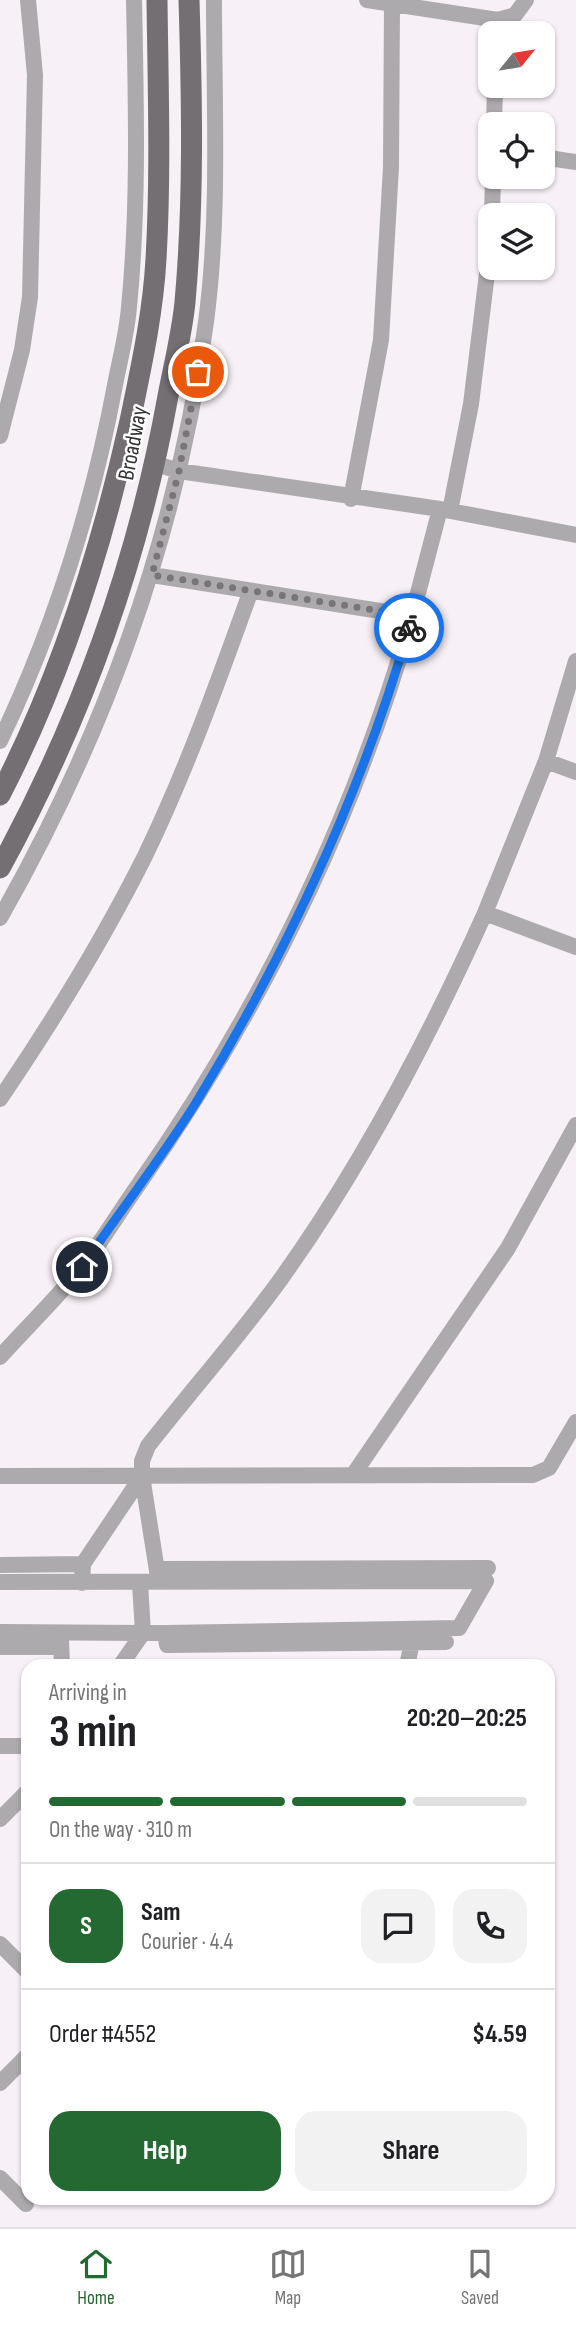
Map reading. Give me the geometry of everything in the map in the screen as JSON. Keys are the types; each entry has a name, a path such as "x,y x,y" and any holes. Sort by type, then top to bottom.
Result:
{"main road":[{"name":"Broadway","path":"0,795 47,695 81,607 113,497 146,345 156,261 157,0"},
{"name":"Broadway","path":"0,868 48,773 98,654 142,521 156,464 185,305 190,225 190,0"}],"street":[{"path":"0,436 22,350 30,297 35,75 29,0"},
{"path":"0,741 47,631 68,570 107,424 129,310 133,257 134,0"},
{"path":"0,918 58,812 107,702 152,575 179,471 206,321 212,255 214,0"},
{"path":"367,0 478,22"},
{"path":"506,21 515,15 526,0"},
{"path":"351,499 381,340 391,167 392,3"},
{"path":"555,159 576,162"},
{"path":"0,1357 82,1267 196,1102 262,985 313,884 391,689 445,510 471,404 486,280"},
{"path":"156,464 179,471 351,499 445,510 576,534"},
{"path":"152,575 250,593 412,616"},
{"path":"0,1099 47,1031 144,856 183,771 250,593"},
{"path":"47,631 67,640"},
{"path":"158,1576 142,1476 142,1461 148,1446 278,1283 363,1155 430,1030 485,913 546,761 576,661"},
{"path":"546,761 576,772"},
{"path":"485,913 576,947"},
{"path":"353,1475 508,1248 576,1125"},
{"path":"0,1476 533,1475 549,1468 576,1422"},
{"path":"82,1583 83,1564 142,1476"},
{"path":"0,1565 83,1564"},
{"path":"0,1582 140,1583 158,1576 487,1575 458,1628 143,1633 0,1647"},
{"path":"125,1659 143,1633 140,1583"},
{"path":"0,1632 61,1639"},
{"path":"165,1633 166,1645 446,1642"},
{"path":"61,1639 62,1659"},
{"path":"408,1659 412,1642"},
{"path":"0,1746 21,1746"},
{"path":"0,1819 21,1798"},
{"path":"0,1944 21,1965"},
{"path":"0,2083 21,2062"},
{"path":"0,2178 21,2199"}],"way so far":[{"path":"198,372 179,471 152,575 250,593 412,616 409,628"}],"route":[{"path":"82,1267 196,1102 262,985 313,884 361,768 391,689 409,628"}]}
